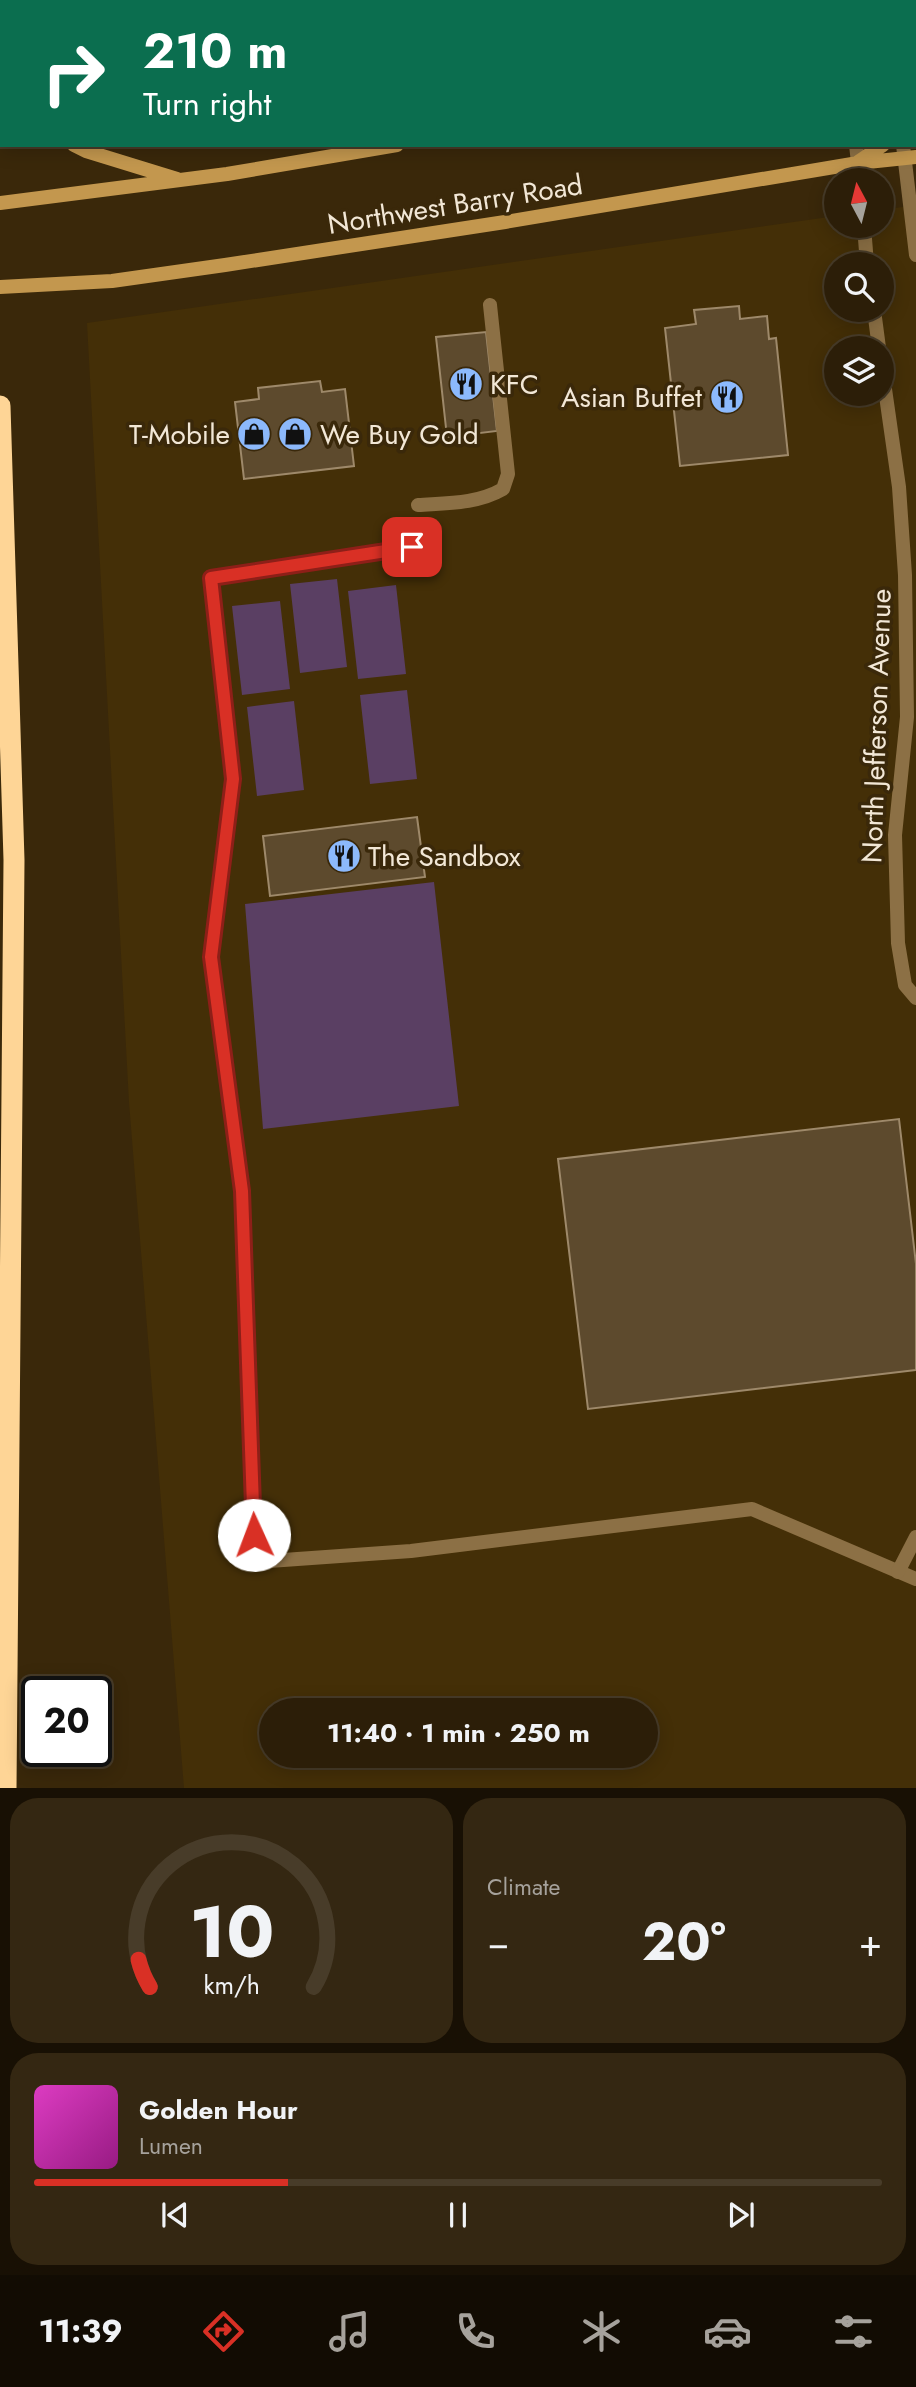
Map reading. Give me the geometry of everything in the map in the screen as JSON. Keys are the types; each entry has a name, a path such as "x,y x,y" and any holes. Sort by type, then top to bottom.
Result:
{"highway":[{"path":"0,406 14,860 6,1788"}],"main road":[{"path":"77,147 86,152 182,180"},
{"path":"0,203 182,180 385,147"},
{"path":"858,163 880,147"},
{"name":"Northwest Barry Road","path":"0,287 112,281 225,265 505,222 908,154"}],"street":[{"path":"856,147 859,168"},
{"path":"908,154 916,255"},
{"path":"418,505 489,497 503,489 508,474 490,305"},
{"name":"North Jefferson Avenue","path":"887,406 899,487 905,575 907,717 895,835 898,943 905,985 916,998"},
{"path":"412,547 211,578 233,779 211,957 242,1191 255,1562 411,1551 752,1509 916,1578"},
{"path":"898,1572 916,1537"}],"shaded area":[{"path":"916,205 916,1788 184,1788 129,1102 87,323 824,218 824,238 894,238 894,208"},
{"path":"337,579 347,667 300,673 290,584"},
{"path":"396,585 406,674 358,679 348,591"},
{"path":"280,601 290,689 242,695 232,606"},
{"path":"407,690 417,779 370,784 360,695"},
{"path":"294,701 304,790 257,796 247,707"},
{"path":"434,882 459,1106 263,1129 245,904"}],"building":[{"name":"Asian Buffet","path":"739,306 740,319 767,316 769,339 776,338 788,455 680,466 665,328 696,324 694,310"},
{"name":"KFC","path":"486,332 497,431 447,437 436,337"},
{"name":"We Buy Gold","path":"320,381 322,392 345,389 354,466 244,479 235,402 259,399 258,388"},
{"name":"The Sandbox","path":"417,817 425,877 270,896 263,836"},
{"path":"899,1119 916,1264 916,1370 588,1409 558,1159"}],"place":[{"name":"KFC","path":"466,384"},
{"name":"Asian Buffet","path":"727,397"},
{"name":"T-Mobile","path":"254,434"},
{"name":"We Buy Gold","path":"295,434"},
{"name":"The Sandbox","path":"344,856"}],"route":[{"path":"254,1535 242,1191 211,957 233,779 211,578 412,547"}]}
